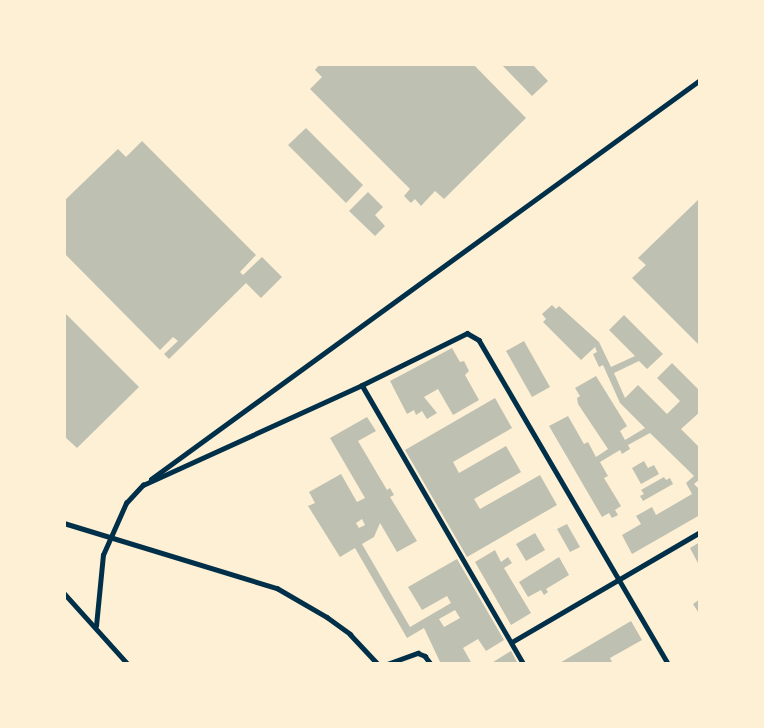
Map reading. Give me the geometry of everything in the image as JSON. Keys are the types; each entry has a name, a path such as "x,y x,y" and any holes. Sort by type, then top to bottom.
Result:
{"lane":[{"path":"96,626 103,555 126,502 142,485 699,80"},
{"path":"142,485 362,385 462,334 476,337 668,663"},
{"path":"362,385 524,663"},
{"path":"64,523 277,588 327,617 350,634 378,663"},
{"path":"512,642 699,532"},
{"path":"64,593 128,663"},
{"path":"387,663 418,653 425,656 431,663"}],"building":[{"path":"320,64 473,64 526,118 444,199 435,191 421,206 415,199 411,203 404,196 410,189 310,89 322,77 315,70"},
{"path":"501,64 532,64 548,81 532,96"},
{"path":"306,128 363,185 346,203 288,145"},
{"path":"142,141 256,255 240,272 243,275 262,257 282,277 261,298 246,283 169,359 164,354 178,341 173,337 160,350 64,253 64,201 118,149 126,157"},
{"path":"368,192 383,207 375,215 385,226 375,236 349,211"},
{"path":"700,198 700,346 632,278 646,265 638,258"},
{"path":"552,305 556,309 559,306 599,342 611,367 635,356 609,330 624,315 663,354 647,369 639,361 614,373 625,398 638,385 667,414 680,401 657,378 672,363 700,391 700,412 681,429 700,448 700,479 694,484 700,490 700,515 632,554 622,535 641,524 636,516 652,507 656,515 692,494 686,483 694,476 650,433 628,445 630,449 622,454 620,450 600,462 608,476 604,478 621,506 615,510 618,515 612,518 609,513 602,517 549,426 568,416 584,444 588,442 596,457 608,449 578,404 577,398 580,396 575,388 596,376 627,426 620,431 625,440 645,428 620,403 603,365 599,367 593,354 597,352 595,347 581,360 543,322 546,319 542,314"},
{"path":"64,312 139,387 77,448 64,436"},
{"path":"524,341 550,387 532,397 506,351"},
{"path":"452,348 460,362 464,361 469,371 465,375 479,400 453,415 438,389 424,397 437,413 427,419 422,411 416,415 414,410 407,414 390,381"},
{"path":"495,398 512,428 453,462 459,473 506,446 521,472 474,499 480,509 540,475 557,505 467,557 405,450"},
{"path":"367,417 376,431 358,441 387,490 390,488 394,495 390,497 417,541 397,552 380,523 374,537 362,544 410,627 451,603 447,596 422,610 408,587 457,559 504,640 486,651 478,639 463,648 472,664 441,664 424,628 407,638 355,548 340,557 308,506 315,503 309,492 341,474 357,502 365,498 330,438","holes":["362,519 365,525 359,528 356,523","455,610 460,618 444,627 439,619"]},
{"path":"644,461 648,468 654,465 659,474 641,484 632,468"},
{"path":"664,477 666,480 670,478 673,484 643,501 640,496 644,494 641,490"},
{"path":"567,524 580,547 570,552 557,529"},
{"path":"535,533 545,550 526,561 516,544"},
{"path":"700,542 700,567 690,548"},
{"path":"495,550 501,562 508,557 512,563 504,568 531,613 511,625 475,562"},
{"path":"559,557 569,575 546,589 548,592 544,595 541,590 528,597 519,582"},
{"path":"700,599 700,615 693,604"},
{"path":"631,621 642,640 610,658 613,664 558,664"},
{"path":"511,651 518,664 490,664"}]}
